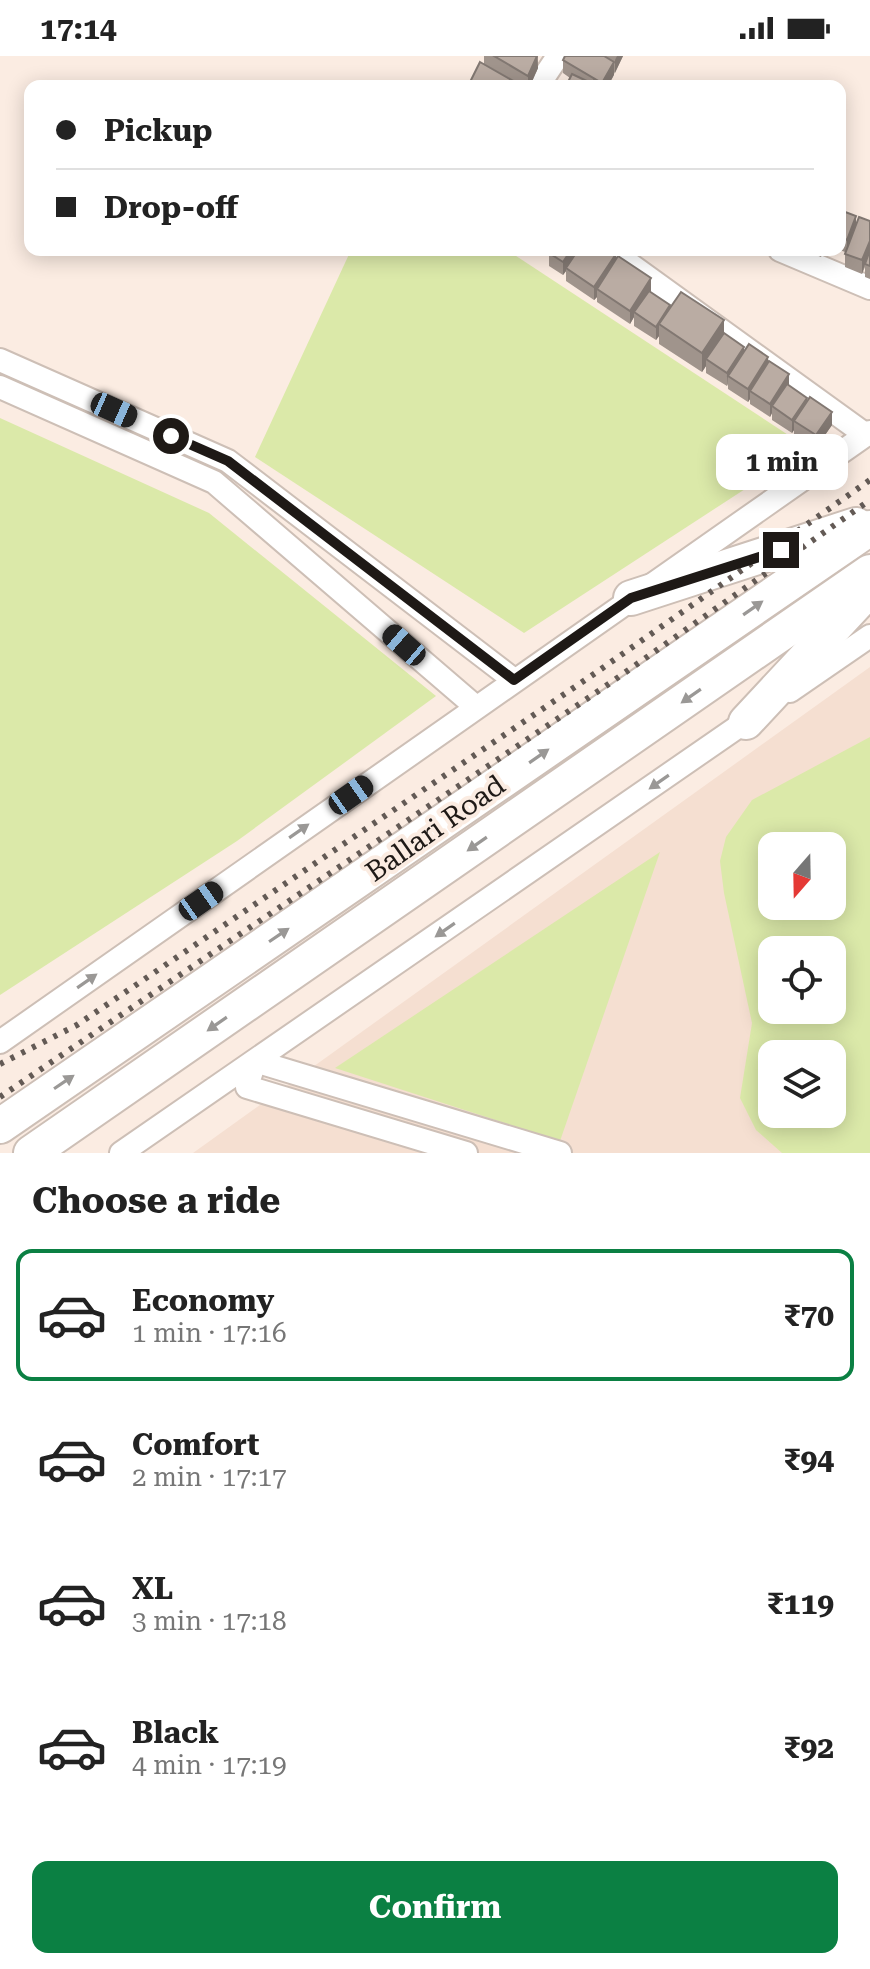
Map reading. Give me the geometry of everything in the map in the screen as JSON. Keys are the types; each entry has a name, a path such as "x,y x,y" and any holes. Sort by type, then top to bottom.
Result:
{"highway":[{"path":"631,598 870,521"},
{"name":"Ballari Road","path":"0,1126 870,528"},
{"name":"Ballari Road","path":"31,1153 870,572"},
{"path":"746,722 870,589"}],"street":[{"path":"542,80 558,56"},
{"path":"0,1042 868,434 618,256"},
{"path":"794,256 870,288"},
{"path":"0,360 232,465 514,680"},
{"path":"0,387 217,485 476,707"},
{"path":"217,485 232,465"},
{"path":"121,1153 870,636"},
{"path":"255,1061 247,1087 466,1153"},
{"path":"255,1061 560,1153"}],"shaded area":[{"path":"870,667 870,1153 193,1153"}],"green space":[{"path":"348,256 516,256 808,448 524,633 255,457"},
{"path":"0,418 209,513 436,696 237,841 0,995"},
{"path":"870,737 870,1153 782,1153 756,1130 740,1098 752,1023 724,893 720,861 726,837 752,800"},
{"path":"660,852 560,1141 335,1068"}],"building":[{"path":"494,56 537,56 528,76"},
{"path":"565,56 604,56 614,62 604,80 597,80 563,60"},
{"path":"480,62 512,80 471,80"},
{"path":"572,74 585,80 569,80"},
{"path":"846,212 856,216 846,240"},
{"path":"859,217 870,221 870,241 862,260 846,254"},
{"path":"554,256 567,256 563,262"},
{"path":"574,256 615,256 594,287 566,268"},
{"path":"618,256 651,278 630,311 597,289"},
{"path":"649,291 670,305 656,327 634,312"},
{"path":"681,292 724,320 702,353 659,324"},
{"path":"724,333 744,347 727,373 706,359"},
{"path":"749,344 768,357 748,389 728,376"},
{"path":"769,361 789,374 770,404 750,391"},
{"path":"787,384 807,398 792,420 772,406"},
{"path":"810,397 832,412 816,435 794,421"}],"railway":[{"path":"0,1064 77,1025 594,674 870,480"},
{"path":"0,1097 603,688 870,500"}],"route":[{"path":"171,436 228,461 514,680 631,598 781,550"}]}
